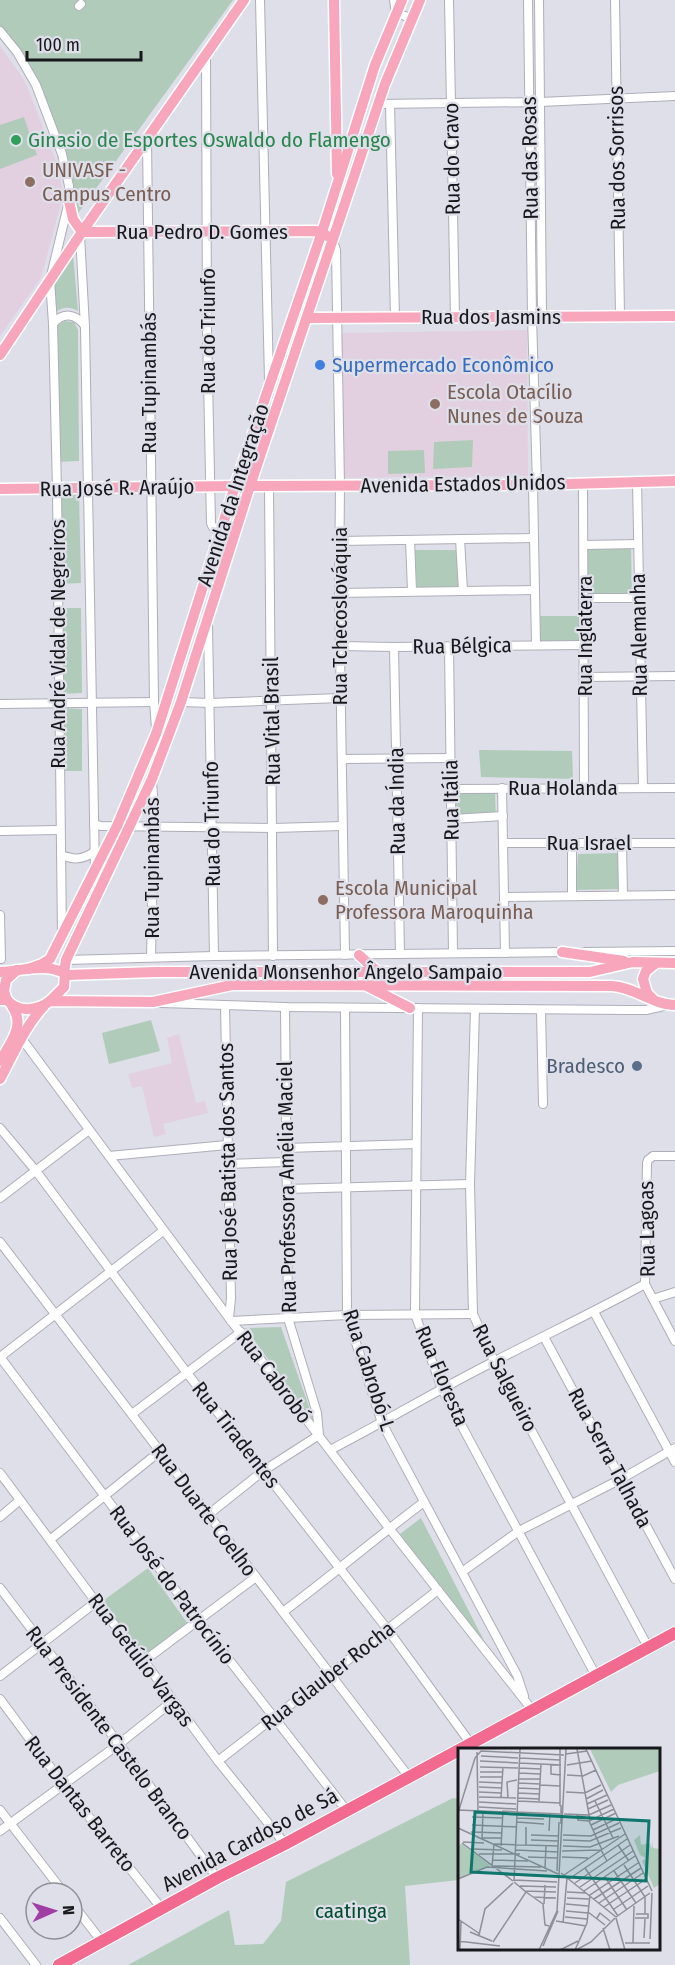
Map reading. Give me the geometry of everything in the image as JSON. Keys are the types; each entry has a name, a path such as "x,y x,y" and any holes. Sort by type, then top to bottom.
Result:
{"highway":[{"name":"Avenida Cardoso de Sá","path":"464,1748 675,1633"},
{"name":"Avenida Cardoso de Sá","path":"59,1965 217,1878 458,1751"}],"main road":[{"path":"0,355 244,0"},
{"path":"334,0 337,184"},
{"name":"Avenida da Integração","path":"23,970 50,959 117,826 156,734 235,486 322,232 379,52 402,0"},
{"name":"Avenida da Integração","path":"64,974 66,960 152,779 181,702 250,486 378,104 395,57 420,0"},
{"path":"69,201 73,219 81,234"},
{"path":"322,232 333,241"},
{"name":"Rua Pedro D. Gomes","path":"81,234 322,232"},
{"name":"Rua dos Jasmins","path":"307,318 675,316"},
{"path":"257,421 271,426"},
{"name":"Avenida Estados Unidos","path":"250,486 675,482"},
{"name":"Rua José R. Araújo","path":"0,489 250,486"},
{"path":"562,952 633,962"},
{"path":"359,955 378,972"},
{"name":"Avenida Monsenhor Ângelo Sampaio","path":"0,972 53,969 64,974 590,972 633,962 675,963"},
{"path":"652,999 643,979 646,971 656,963"},
{"path":"0,1062 18,1027 16,1012 6,1002 4,990 6,980 23,970"},
{"path":"0,1079 36,1014 64,987 64,974"},
{"path":"364,984 414,1008"},
{"name":"Avenida Monsenhor Ângelo Sampaio","path":"6,1002 21,1009 47,1004 153,1002 232,985 364,984 619,986 673,1005"}],"street":[{"path":"260,0 269,383"},
{"path":"394,0 396,13 411,18"},
{"name":"Rua do Cravo","path":"448,0 455,318"},
{"name":"Rua das Rosas","path":"528,0 529,102 537,316"},
{"name":"Rua das Rosas","path":"537,316 539,0"},
{"name":"Rua dos Sorrisos","path":"615,0 620,316"},
{"name":"Rua André Vidal de Negreiros","path":"0,31 17,52 36,85 68,174 69,201 50,280 57,489 59,830 62,937"},
{"name":"Rua do Triunfo","path":"206,53 210,486 212,526 220,532"},
{"path":"378,104 540,102 675,96"},
{"path":"390,104 395,317"},
{"name":"Rua Tupinambás","path":"147,140 150,488 156,734"},
{"name":"Rua André Vidal de Negreiros","path":"81,234 86,327 95,870"},
{"name":"Rua Tchecoslováquia","path":"333,241 336,250 340,486 340,698 345,955"},
{"path":"53,324 58,318 70,315 86,327"},
{"path":"536,645 534,538 537,316"},
{"name":"Rua Alemanha","path":"637,481 642,788"},
{"name":"Rua Inglaterra","path":"583,483 584,789"},
{"name":"Rua Vital Brasil","path":"269,486 273,956"},
{"path":"220,532 234,536"},
{"path":"339,541 534,538"},
{"path":"460,539 463,591"},
{"path":"410,540 412,591"},
{"path":"584,545 638,544"},
{"path":"339,593 534,590"},
{"path":"585,598 639,598"},
{"name":"Rua do Triunfo","path":"207,621 214,956"},
{"name":"Rua Bélgica","path":"340,646 585,645"},
{"name":"Rua da Índia","path":"394,647 399,954"},
{"name":"Rua Itália","path":"449,647 453,953"},
{"path":"585,677 675,676"},
{"path":"181,702 340,698"},
{"path":"0,704 154,702"},
{"path":"342,759 450,758"},
{"name":"Rua Tupinambás","path":"151,957 154,828 152,779"},
{"path":"502,788 505,952"},
{"name":"Rua Holanda","path":"452,789 675,788"},
{"path":"452,819 503,816"},
{"path":"94,824 154,828 342,826"},
{"path":"0,831 59,830"},
{"name":"Rua Israel","path":"504,843 675,843"},
{"path":"622,843 622,895"},
{"path":"572,844 572,896"},
{"path":"61,855 79,859 94,852"},
{"path":"399,890 453,888"},
{"path":"504,897 675,895"},
{"path":"0,915 1,959 23,970"},
{"name":"Avenida Monsenhor Ângelo Sampaio","path":"66,960 214,956 675,951"},
{"name":"Avenida Monsenhor Ângelo Sampaio","path":"153,1002 225,1006 475,1010 646,1010 673,1005"},
{"name":"Rua José Batista dos Santos","path":"225,1006 230,1320"},
{"name":"Rua Professora Amélia Maciel","path":"285,1007 288,1318 317,1413 318,1435"},
{"name":"Rua Cabrobó-L","path":"345,1008 346,1315 382,1423 517,1675 525,1700"},
{"name":"Rua Floresta","path":"414,1008 415,1314 442,1389 596,1676"},
{"name":"Rua Salgueiro","path":"475,1010 470,1184 473,1314 494,1361 648,1647"},
{"path":"541,1010 543,1104"},
{"name":"Rua Cabrobó","path":"22,1039 230,1320 533,1711"},
{"name":"Rua Tiradentes","path":"0,1128 36,1171 187,1373 388,1630 464,1748"},
{"path":"0,1198 89,1130"},
{"path":"286,1148 416,1144"},
{"path":"109,1156 227,1145"},
{"name":"Rua Lagoas","path":"675,1156 650,1158 647,1163 645,1284 675,1341"},
{"path":"228,1164 286,1162"},
{"path":"286,1189 470,1184"},
{"path":"0,1357 164,1231"},
{"name":"Rua Duarte Coelho","path":"0,1242 409,1778"},
{"path":"330,1450 494,1361 645,1284"},
{"path":"653,1299 675,1292"},
{"path":"594,1312 672,1450 675,1462"},
{"path":"230,1320 346,1315 473,1314"},
{"path":"132,1414 241,1332"},
{"name":"Rua Serra Talhada","path":"544,1337 675,1579"},
{"name":"Rua José do Patrocínio","path":"0,1357 198,1620 347,1811"},
{"path":"209,1515 263,1471 318,1435"},
{"path":"462,1572 519,1531 672,1450"},
{"path":"51,1539 159,1452"},
{"name":"Rua Getúlio Vargas","path":"0,1473 96,1602 144,1660 218,1761 285,1844"},
{"path":"0,1516 20,1500"},
{"path":"283,1612 424,1502"},
{"path":"144,1660 256,1577"},
{"name":"Rua Presidente Castelo Branco","path":"0,1588 119,1744 217,1878"},
{"name":"Rua Glauber Rocha","path":"218,1761 438,1590"},
{"path":"0,1676 96,1602"},
{"name":"Rua Dantas Barreto","path":"0,1699 63,1784 162,1909"},
{"path":"0,1831 119,1744 173,1701"},
{"path":"0,1810 55,1881"},
{"path":"0,1918 36,1965"},
{"path":"84,1919 102,1942"}],"shaded area":[{"name":"UNIVASF - Campus Centro","path":"0,46 25,81 59,169 63,196 41,278 0,336"},
{"name":"Escola Otacílio Nunes de Souza","path":"527,330 528,476 342,478 342,333"},
{"path":"179,1034 196,1103 205,1101 208,1113 163,1124 166,1134 154,1137 142,1086 132,1088 128,1074 172,1063 167,1038"}],"green space":[{"path":"0,0 233,0 76,216 69,171 36,82 0,28"},
{"name":"Ginasio de Esportes Oswaldo do Flamengo","path":"24,117 37,155 0,169 0,125"},
{"path":"73,254 78,311 66,308 55,312 53,282"},
{"path":"65,321 74,322 78,330 79,461 56,462 55,331 58,325"},
{"path":"473,440 472,467 433,469 434,442"},
{"path":"424,450 425,473 388,474 388,451"},
{"path":"57,493 79,494 81,583 58,584"},
{"path":"631,545 632,596 586,597 586,546"},
{"path":"415,550 457,550 459,590 417,592"},
{"path":"58,608 81,608 82,693 61,694"},
{"path":"536,616 580,616 580,641 537,641"},
{"path":"59,708 82,709 82,771 61,771"},
{"path":"479,750 572,751 573,779 481,777"},
{"path":"453,791 495,791 496,821 452,821"},
{"path":"618,853 621,889 576,890 578,854"},
{"path":"151,1020 160,1051 109,1064 102,1033"},
{"path":"281,1327 314,1421 245,1328"},
{"path":"421,1518 495,1662 400,1534"},
{"path":"148,1568 190,1627 142,1662 100,1603"},
{"name":"caatinga","path":"453,1798 458,1799 458,1880 405,1886 410,1965 128,1965 229,1910 235,1945 263,1944 281,1921 286,1882"}],"place":[{"name":"Ginasio de Esportes Oswaldo do Flamengo","path":"16,140"},
{"name":"UNIVASF - Campus Centro","path":"30,182"},
{"name":"Supermercado Econômico","path":"320,365"},
{"name":"Escola Otacílio Nunes de Souza","path":"435,404"},
{"name":"Escola Municipal Professora Maroquinha","path":"323,900"},
{"name":"Bradesco","path":"637,1066"}]}
